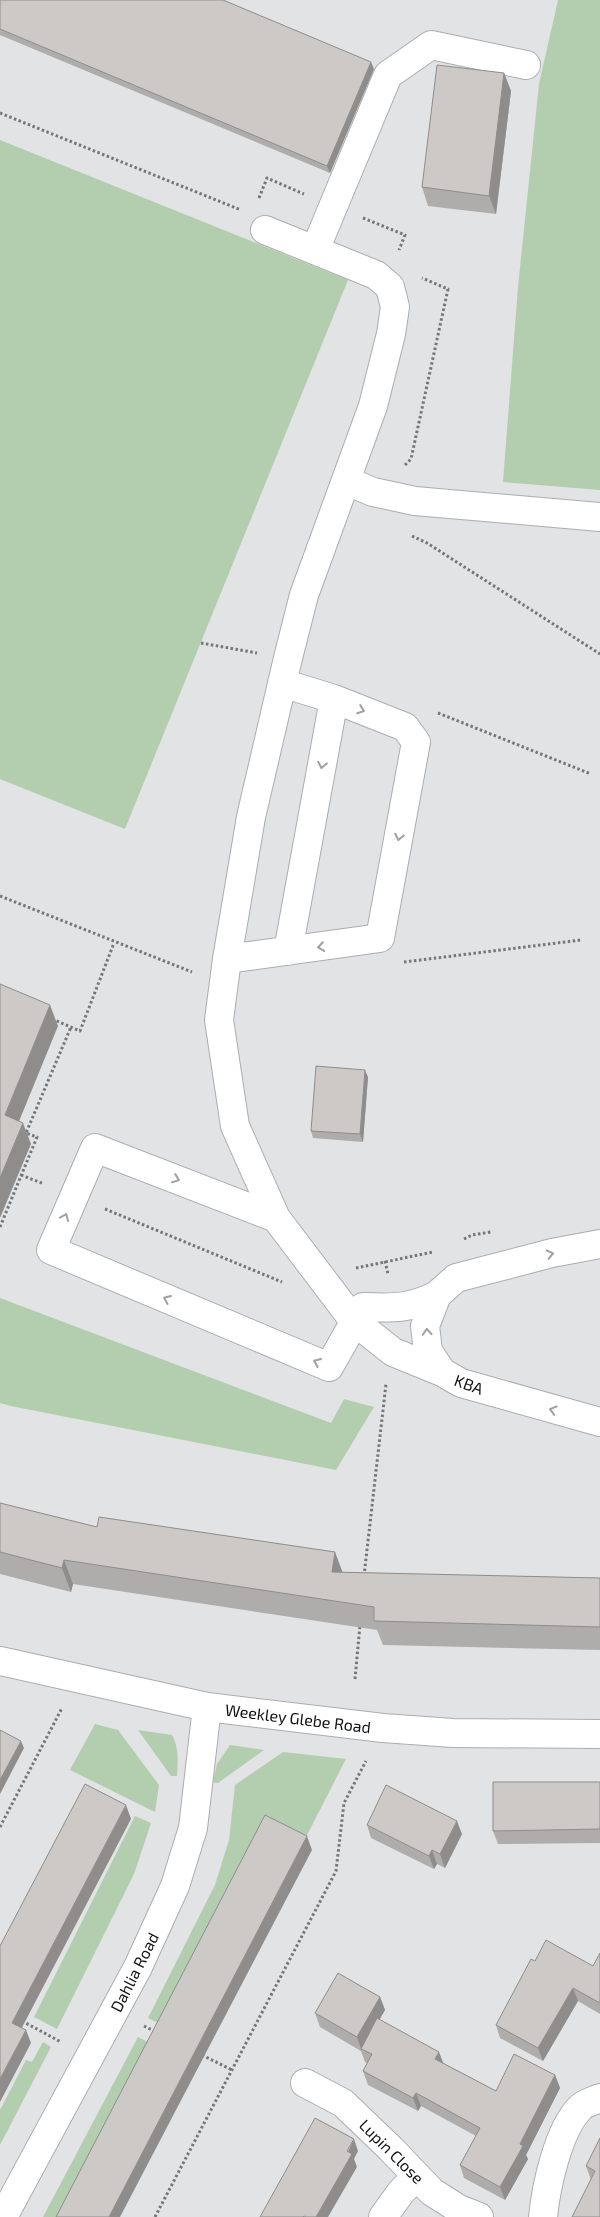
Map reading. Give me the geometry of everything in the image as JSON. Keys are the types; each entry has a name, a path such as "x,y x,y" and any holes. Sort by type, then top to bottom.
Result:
{"street":[{"path":"315,250 388,75 431,45 526,65"},
{"path":"265,230 376,275 390,287 395,307 391,334 373,406 304,595 251,817 227,959 219,1020 235,1126 276,1218 354,1321 393,1352 442,1372"},
{"path":"347,480 373,492 415,501 600,517"},
{"path":"227,959 380,938 416,742 405,727 334,699 282,683"},
{"path":"288,951 334,699"},
{"path":"276,1218 95,1148 51,1250 330,1367 354,1321 364,1308 397,1309 419,1304 437,1295"},
{"name":"KBA","path":"600,1244 552,1253 456,1278 437,1295 425,1326 428,1351 442,1372 461,1383 600,1422"},
{"name":"Weekley Glebe Road","path":"0,1661 208,1707 383,1728 453,1733 600,1734"},
{"name":"Dahlia Road","path":"3,2217 138,1967 175,1886 193,1828 208,1707"},
{"name":"Lupin Close","path":"306,2083 343,2103 432,2192 459,2209 480,2217"},
{"path":"543,2217 552,2169 568,2124 580,2107 600,2098"},
{"path":"383,2217 401,2192 417,2176"}],"path":[{"path":"0,113 262,219 265,230"},
{"path":"404,532 427,543 600,654"},
{"path":"201,643 265,654"},
{"path":"437,713 591,774"},
{"path":"0,896 114,943 194,973"},
{"path":"403,962 581,940"},
{"path":"44,1016 80,1031 114,943"},
{"path":"0,1227 37,1137 26,1133 71,1027"},
{"path":"21,1175 287,1284"},
{"path":"364,1585 386,1383"},
{"path":"355,1679 360,1622"},
{"path":"0,1827 64,1705"},
{"path":"155,2217 336,1871 344,1803 383,1728"},
{"path":"18,2019 61,2042"},
{"path":"136,2022 163,2035"},
{"path":"198,2052 232,2070"}],"green space":[{"path":"558,0 600,0 600,490 503,482 518,287 539,84"},
{"path":"0,140 348,280 125,829 0,779"},
{"path":"0,1298 331,1423 344,1399 374,1407 336,1470 0,1403"},
{"path":"95,1724 118,1730 159,1785 155,1812 70,1770"},
{"path":"138,1730 172,1735 177,1750 177,1776 171,1776"},
{"path":"230,1745 264,1750 218,1783 213,1782 217,1764"},
{"path":"283,1752 346,1759 304,1841 162,2025 148,2018 215,1885 229,1840 235,1785"},
{"path":"135,1816 151,1823 134,1874 57,2029 34,2017"},
{"path":"138,2037 154,2045 64,2217 43,2217"},
{"path":"43,2042 51,2047 0,2145 0,2110 26,2060 32,2062"}],"building":[{"path":"0,0 223,0 371,62 327,166 0,29"},
{"path":"437,65 504,73 489,196 422,187"},
{"path":"0,984 50,1005 5,1115 23,1123 0,1178"},
{"path":"316,1066 365,1070 360,1134 311,1131"},
{"path":"0,1503 97,1527 99,1517 335,1552 332,1572 600,1578 600,1627 374,1621 374,1607 64,1560 62,1568 0,1552"},
{"path":"0,1730 21,1741 0,1780"},
{"path":"493,1782 600,1782 600,1829 493,1831"},
{"path":"85,1784 126,1805 12,2023 26,2030 0,2079 0,1946"},
{"path":"386,1785 457,1821 440,1854 432,1850 429,1856 367,1825"},
{"path":"265,1815 307,1836 109,2217 56,2217"},
{"path":"546,1940 593,1966 600,1953 600,2003 573,1988 538,2048 496,2025 531,1959 535,1961"},
{"path":"338,1973 380,1997 357,2037 315,2013"},
{"path":"377,2018 439,2052 435,2059 496,2091 514,2054 555,2075 520,2144 523,2146 500,2187 460,2165 480,2128 416,2093 413,2098 363,2071 372,2054 361,2049"},
{"path":"315,2118 354,2139 347,2151 352,2154 316,2217 260,2217"},
{"path":"600,2138 600,2217 572,2217 595,2171 586,2166"}]}
